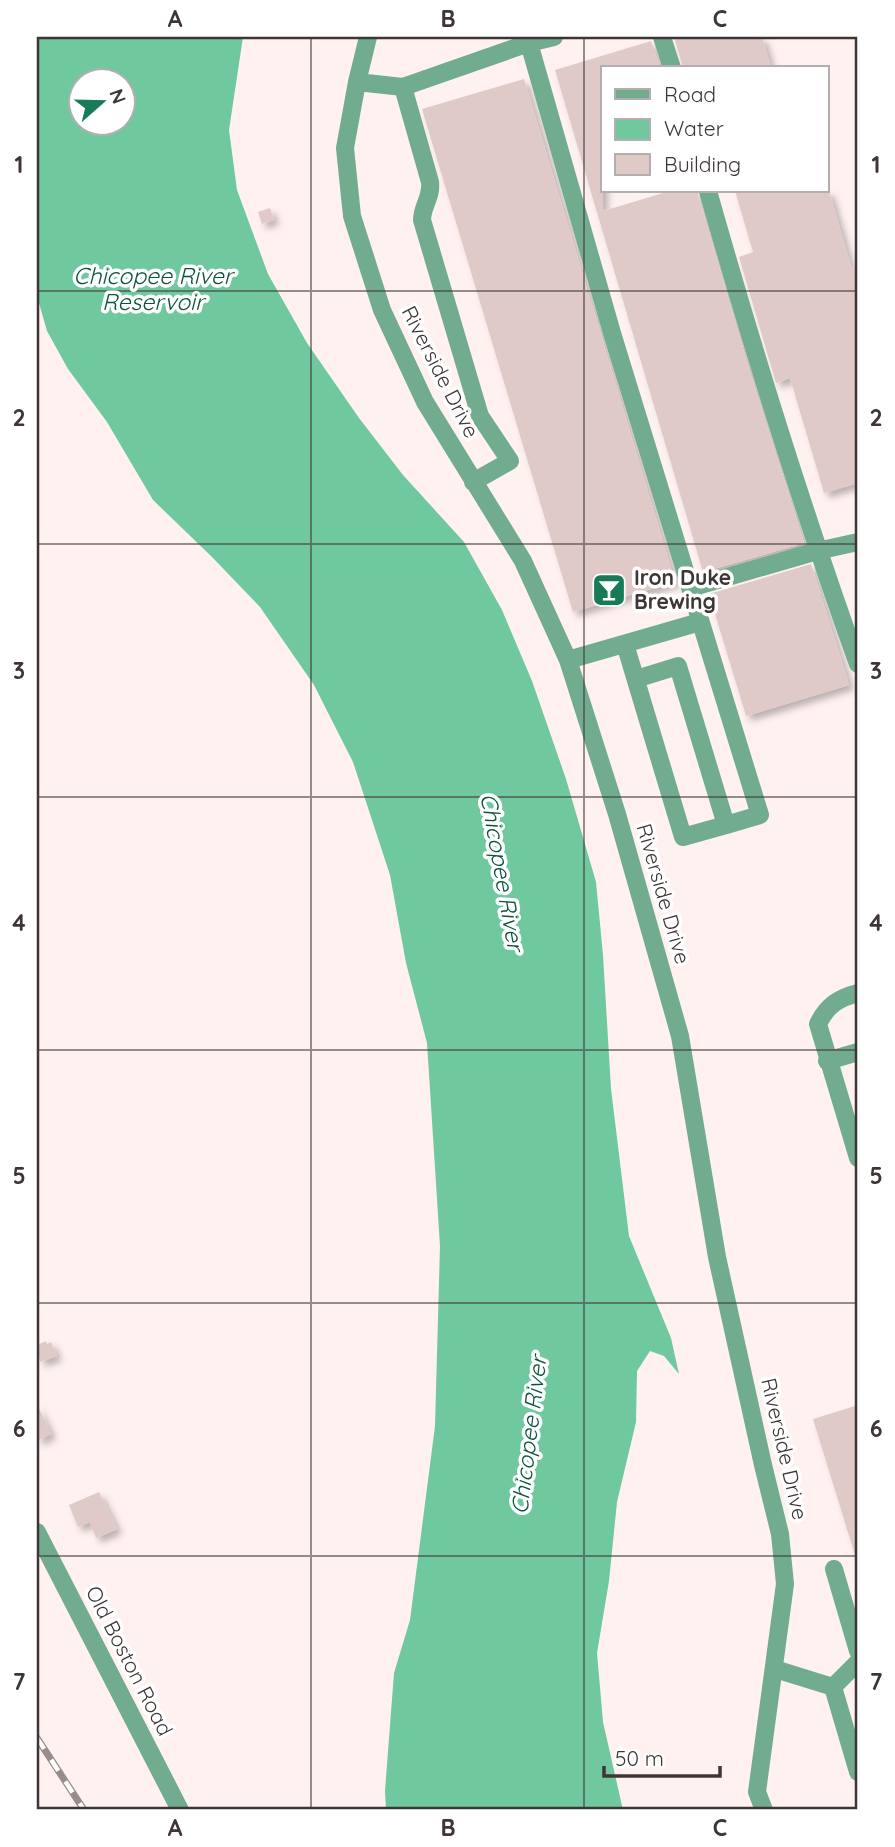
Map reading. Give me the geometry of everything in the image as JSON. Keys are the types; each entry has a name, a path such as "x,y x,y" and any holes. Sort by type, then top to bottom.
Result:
{"street":[{"name":"Riverside Drive","path":"368,37 345,148 352,216 382,310 425,402 523,561 568,660 617,814 681,1036 717,1257 780,1534 785,1584 757,1792 764,1810"},
{"path":"357,82 403,87 529,43 554,37"},
{"path":"662,37 671,66"},
{"path":"529,43 612,332 760,816 683,837 625,644"},
{"path":"403,87 430,182 430,196 422,212 422,220 480,416 510,461 473,482"},
{"path":"708,192 743,315 817,551 858,664"},
{"path":"690,588 817,551 858,542"},
{"path":"568,660 700,622"},
{"path":"636,679 678,666 726,825"},
{"path":"858,993 839,998 824,1011 818,1024 858,1158"},
{"path":"827,1061 858,1052"},
{"name":"Old Boston Road","path":"37,1532 180,1810"},
{"path":"834,1569 858,1651"},
{"path":"833,1687 858,1662"},
{"path":"775,1670 833,1687"},
{"path":"833,1687 858,1772"}],"water":[{"name":"Chicopee River Reservoir","path":"37,37 243,37 229,130 237,190 268,274 307,343 359,418 403,475 464,542 502,610 532,681 566,779 596,882 611,1089 629,1236 671,1338 679,1374 664,1356 650,1351 637,1371 636,1422 617,1502 609,1581 597,1653 603,1722 623,1810 386,1810 385,1791 394,1673 410,1620 435,1426 440,1246 427,1043 406,963 390,875 353,762 314,685 260,607 153,500 107,422 68,369 47,331 37,296"}],"building":[{"path":"674,37 762,37 770,64 763,66 682,66"},
{"path":"651,41 659,66 601,66 603,211 667,192 697,192 750,373 804,543 703,572 555,70"},
{"path":"524,79 675,582 573,612 422,109"},
{"path":"829,191 851,267 858,265 858,483 824,493 790,378 776,383 739,257 753,252 735,192"},
{"path":"270,208 274,220 262,224 258,212"},
{"path":"811,564 849,685 746,716 709,594"},
{"path":"46,1341 47,1344 51,1342 57,1356 40,1362 37,1345"},
{"path":"37,1404 51,1434 37,1441"},
{"path":"858,1405 858,1555 855,1555 813,1419"},
{"path":"99,1492 117,1529 96,1538 90,1522 78,1527 69,1505"}],"railway":[{"path":"37,1738 84,1810"}],"place":[{"name":"Iron Duke Brewing","path":"609,590"}],"water label":[{"name":"Chicopee River","path":"502,872"},
{"name":"Chicopee River","path":"529,1435"}]}
